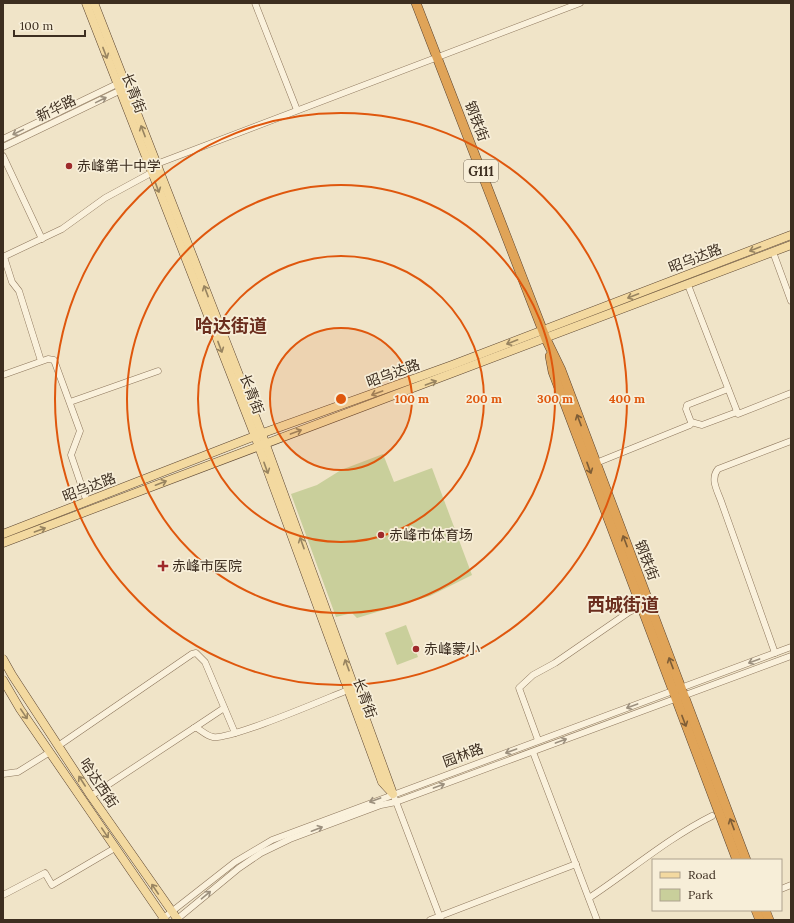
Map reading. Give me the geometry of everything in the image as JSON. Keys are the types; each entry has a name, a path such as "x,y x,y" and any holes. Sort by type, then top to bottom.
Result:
{"highway":[{"name":"钢铁街","path":"416,3 544,334 561,370 596,463 737,859"},
{"name":"钢铁街","path":"544,334 554,372 641,606 746,859"}],"main road":[{"name":"长青街","path":"86,3 118,88 152,168 262,444 394,798"},
{"name":"长青街","path":"94,3 152,168"},
{"name":"昭乌达路","path":"3,543 544,334 791,235"},
{"name":"昭乌达路","path":"3,534 258,435 445,368 688,284 791,245"},
{"name":"长青街","path":"262,444 348,690 382,782 394,798"},
{"name":"哈达西街","path":"3,658 12,675 91,796 177,920"},
{"name":"哈达西街","path":"3,680 163,919"}],"street":[{"path":"255,3 297,110"},
{"path":"42,361 19,290 12,282 3,257 62,229 152,168 297,110 580,3"},
{"name":"新华路","path":"3,139 118,88"},
{"name":"新华路","path":"3,147 118,88"},
{"path":"3,156 42,239"},
{"path":"773,252 791,300"},
{"path":"688,284 737,412"},
{"path":"3,375 48,359 54,360 80,432 71,455 87,502"},
{"path":"70,402 158,371"},
{"path":"691,422 686,409 687,405 728,389"},
{"path":"691,422 702,425 737,412 738,414 791,394"},
{"path":"596,463 690,425 691,422"},
{"path":"775,653 721,501 714,480 714,474 718,469 791,441"},
{"path":"538,740 519,688 533,675 555,663 629,612 641,606"},
{"name":"园林路","path":"163,919 235,862 259,846 289,832 533,752 791,647"},
{"path":"58,746 192,654 196,653 204,662 235,732"},
{"name":"园林路","path":"177,920 239,868 260,853 290,839 381,805 394,798 538,740 791,656"},
{"path":"194,728 197,728 213,737 221,737 348,690"},
{"path":"91,796 224,708"},
{"path":"3,774 18,772 50,752"},
{"path":"533,752 597,920"},
{"name":"长青街","path":"394,798 440,918"},
{"path":"589,898 619,879 677,836 712,816"},
{"path":"3,895 45,873 52,885 115,848"},
{"path":"430,920 440,918 576,864"}],"green space":[{"name":"赤峰市体育场","path":"383,454 394,482 432,468 472,575 430,596 357,618 352,613 336,617 291,494 317,485 341,470"},
{"path":"406,625 418,657 397,665 385,633"}],"place":[{"name":"赤峰第十中学","path":"69,166"},
{"name":"赤峰市体育场","path":"381,535"},
{"name":"赤峰市医院","path":"163,566"},
{"name":"赤峰蒙小","path":"416,649"}],"district":[{"name":"哈达街道","path":"231,326"},
{"name":"西城街道","path":"623,605"}]}
